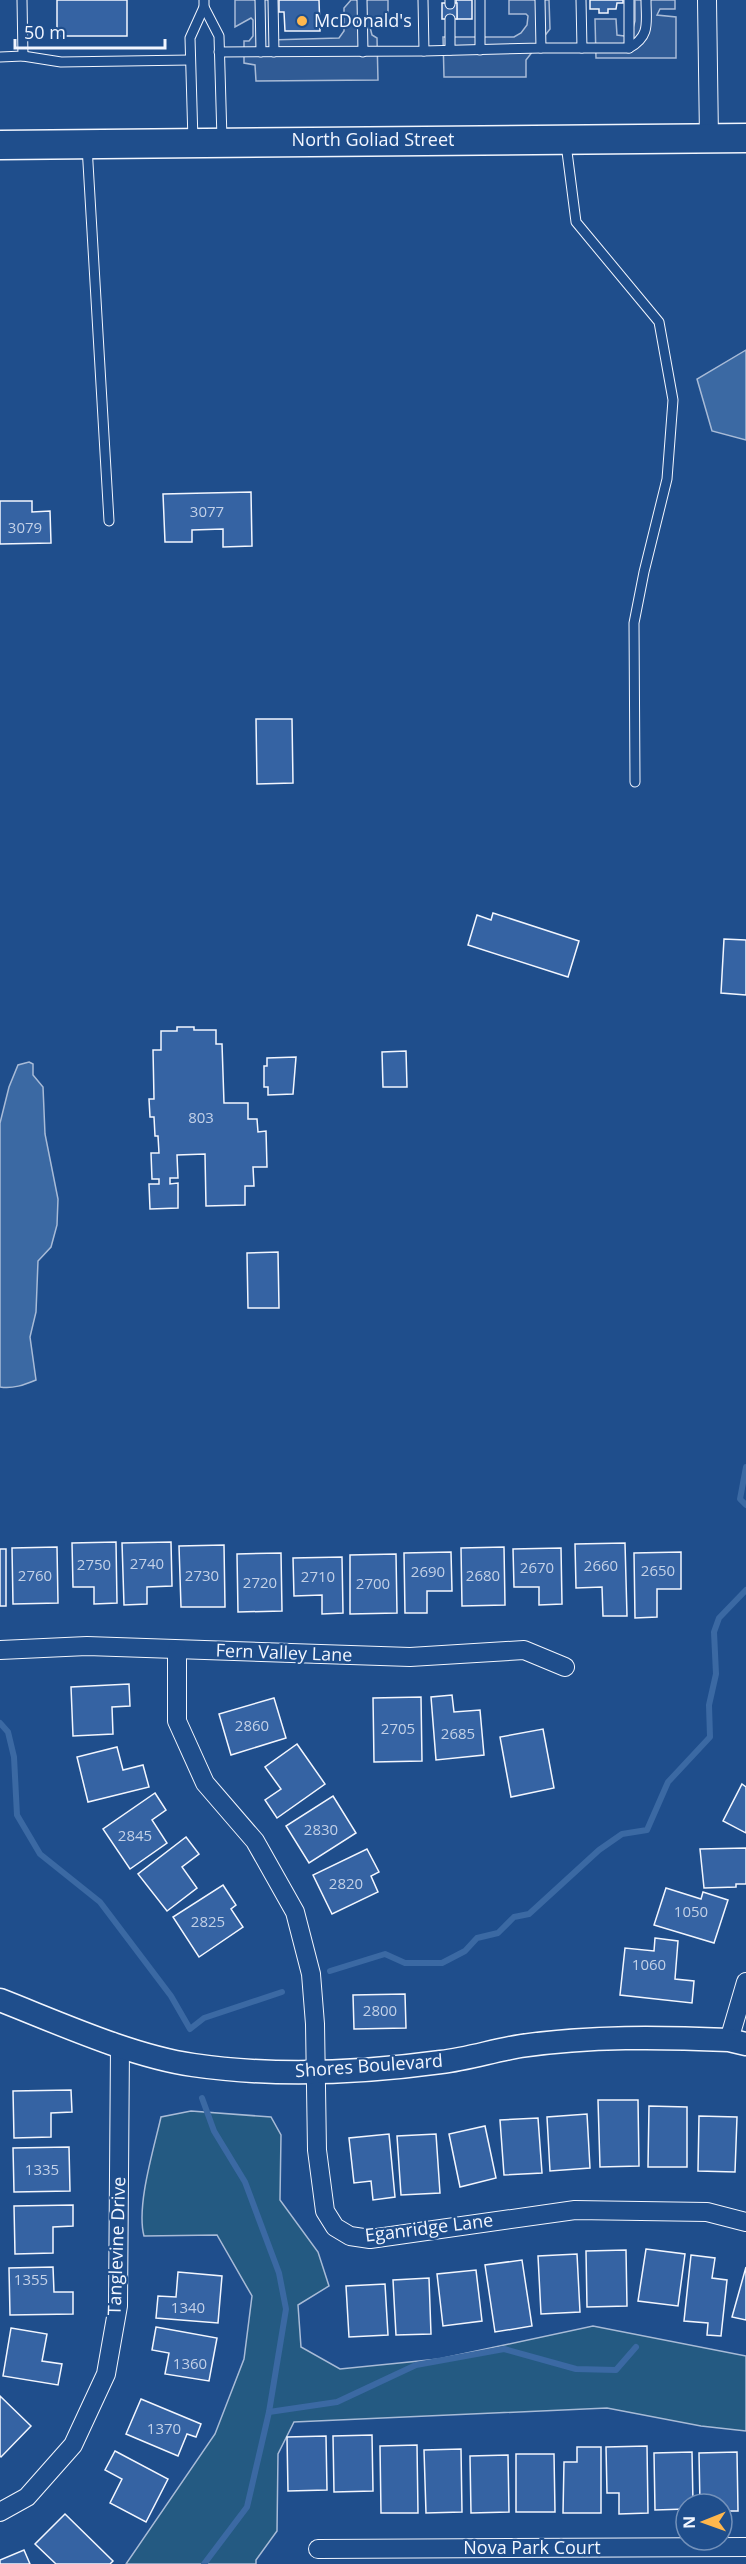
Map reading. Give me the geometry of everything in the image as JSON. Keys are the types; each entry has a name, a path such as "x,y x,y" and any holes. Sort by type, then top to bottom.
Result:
{"main road":[{"name":"North Goliad Street","path":"0,145 193,141 746,138"}],"street":[{"path":"707,0 709,138"},
{"name":"Fern Valley Lane","path":"0,1650 87,1646 410,1656 524,1650 565,1667"},
{"name":"Eganridge Lane","path":"177,1650 177,1720 205,1783 255,1841 295,1912 311,1974 317,2150 325,2211 335,2227 350,2236 370,2239 575,2210 707,2212 746,2222"},
{"path":"738,2042 746,1982"},
{"name":"Shores Boulevard","path":"0,2000 120,2046 192,2065 262,2071 316,2073 443,2062 520,2046 602,2038 738,2042"},
{"name":"Tanglevine Drive","path":"0,2512 27,2497 73,2445 106,2374 118,2306 120,2046"},
{"name":"Nova Park Court","path":"318,2549 746,2547"}],"lane":[{"path":"22,0 23,56"},
{"path":"260,0 261,52"},
{"path":"273,0 274,52"},
{"path":"423,0 424,51"},
{"path":"480,0 480,50"},
{"path":"540,0 541,48"},
{"path":"581,0 582,48"},
{"path":"629,0 629,48"},
{"path":"219,52 629,48 640,42 645,35 646,0"},
{"path":"361,1 363,52"},
{"path":"204,4 219,36 222,141"},
{"path":"193,141 190,38 204,4"},
{"path":"450,19 450,50"},
{"path":"0,57 23,56 61,62 190,60"},
{"path":"566,139 576,222 659,322 673,400 667,479 634,623 635,782"},
{"path":"87,143 110,520"}],"shaded area":[{"path":"235,0 269,0 270,40 339,38 344,31 344,8 351,0 388,0 388,16 370,27 372,35 377,38 378,80 256,81 255,65 244,63 244,41 249,41 253,36 253,20 251,18 235,27"},
{"path":"509,0 549,0 550,29 526,60 526,77 444,77 443,37 514,37 521,33 527,25 528,16 509,14"},
{"path":"635,0 675,0 675,9 660,9 657,15 676,17 676,58 596,58 595,19 616,19 617,35 624,36 633,28"},
{"path":"746,350 746,440 712,431 697,379"},
{"path":"29,1062 33,1064 33,1075 43,1087 45,1134 58,1199 57,1225 51,1247 38,1261 36,1312 30,1337 36,1380 18,1386 0,1387 0,1123 9,1087 18,1065"},
{"path":"191,2111 271,2117 281,2135 280,2200 318,2252 329,2286 298,2305 301,2347 340,2369 439,2359 593,2326 746,2356 746,2431 701,2426 607,2408 294,2422 278,2454 277,2531 256,2560 256,2564 126,2564 215,2434 244,2359 252,2296 217,2235 144,2236 142,2209 144,2193 161,2117"}],"building":[{"path":"57,0 127,0 127,36 57,36"},
{"name":"McDonald's","path":"279,0 319,0 320,31 285,31 284,12 279,12"},
{"path":"456,0 472,0 472,19 457,19"},
{"path":"590,0 623,0 623,3 617,3 616,9 608,9 608,13 599,13 599,9 590,9"},
{"path":"442,3 457,3 457,19 442,19"},
{"path":"251,492 252,546 223,547 223,529 192,530 192,542 165,542 163,494"},
{"path":"0,501 32,501 32,512 50,511 51,543 0,544"},
{"path":"256,719 292,719 293,783 257,784"},
{"path":"493,913 579,941 568,977 468,945 477,915 491,920"},
{"path":"724,939 746,940 746,995 721,993"},
{"path":"177,1027 216,1030 216,1044 222,1044 224,1103 248,1103 248,1119 257,1119 258,1132 266,1131 267,1167 253,1167 254,1186 245,1186 245,1205 206,1206 205,1154 177,1155 178,1178 170,1178 170,1184 178,1183 178,1208 150,1209 149,1184 159,1184 159,1179 152,1179 151,1153 159,1153 154,1117 150,1117 149,1099 154,1099 153,1050 161,1050 161,1031 177,1031"},
{"path":"406,1051 407,1087 383,1087 382,1052"},
{"path":"296,1057 293,1094 268,1095 268,1087 264,1087 264,1066 267,1066 267,1058"},
{"path":"278,1252 279,1308 248,1308 247,1253"},
{"path":"116,1542 117,1603 94,1604 94,1587 73,1587 72,1543"},
{"path":"171,1542 172,1586 147,1587 147,1604 124,1605 122,1543"},
{"path":"625,1543 627,1616 603,1616 602,1587 576,1588 575,1544"},
{"path":"224,1545 225,1607 181,1607 179,1546"},
{"path":"57,1547 58,1603 13,1604 12,1548"},
{"path":"504,1547 505,1605 462,1606 461,1548"},
{"path":"561,1548 562,1604 539,1605 539,1587 514,1587 513,1549"},
{"path":"0,1549 6,1549 6,1606 0,1606"},
{"path":"451,1552 452,1591 427,1591 427,1613 405,1613 404,1553"},
{"path":"681,1552 681,1589 657,1589 657,1617 635,1618 634,1553"},
{"path":"281,1553 282,1611 238,1612 237,1554"},
{"path":"396,1554 397,1613 350,1614 350,1555"},
{"path":"342,1557 343,1613 322,1614 322,1595 294,1596 293,1558"},
{"path":"129,1684 130,1706 112,1707 113,1734 73,1736 71,1687"},
{"path":"452,1695 454,1712 480,1710 484,1755 436,1760 431,1697"},
{"path":"421,1697 422,1761 374,1762 373,1698"},
{"path":"274,1698 286,1738 231,1755 219,1714"},
{"path":"543,1729 554,1788 511,1797 500,1737"},
{"path":"297,1744 325,1784 277,1818 265,1800 281,1789 265,1767"},
{"path":"117,1747 123,1770 143,1765 149,1787 88,1802 77,1757"},
{"path":"742,1784 746,1787 746,1833 723,1821"},
{"path":"155,1793 166,1810 152,1820 167,1843 130,1869 103,1829"},
{"path":"333,1796 356,1833 309,1863 286,1826"},
{"path":"186,1837 199,1854 182,1867 197,1888 167,1911 138,1874"},
{"path":"746,1848 746,1884 736,1884 736,1887 704,1888 700,1849"},
{"path":"367,1849 379,1872 371,1876 378,1892 332,1914 313,1875"},
{"path":"223,1885 236,1905 231,1909 243,1927 199,1957 173,1917"},
{"path":"666,1888 701,1899 703,1892 728,1900 714,1943 654,1925"},
{"path":"655,1938 678,1941 675,1979 694,1981 692,2003 620,1995 625,1948 654,1951"},
{"path":"405,1994 406,2028 354,2029 353,1995"},
{"path":"71,2090 72,2112 51,2113 51,2137 14,2138 13,2091"},
{"path":"598,2100 638,2100 639,2166 600,2167"},
{"path":"649,2106 687,2107 687,2167 648,2167"},
{"path":"587,2114 590,2168 550,2171 547,2117"},
{"path":"699,2116 737,2117 735,2172 698,2171"},
{"path":"538,2118 542,2173 504,2175 500,2120"},
{"path":"485,2126 496,2178 460,2187 449,2134"},
{"path":"389,2134 395,2197 373,2200 371,2181 354,2183 349,2138"},
{"path":"436,2134 440,2193 401,2195 397,2136"},
{"path":"69,2147 70,2191 14,2192 13,2148"},
{"path":"73,2205 73,2226 53,2227 53,2253 15,2254 14,2206"},
{"path":"646,2249 685,2254 678,2306 638,2301"},
{"path":"626,2250 627,2306 587,2307 586,2251"},
{"path":"577,2254 580,2312 541,2314 538,2256"},
{"path":"691,2255 715,2258 712,2278 727,2280 721,2336 707,2335 708,2323 684,2321"},
{"path":"522,2260 532,2326 495,2332 485,2265"},
{"path":"53,2267 54,2292 73,2292 73,2314 10,2315 9,2268"},
{"path":"746,2267 746,2320 732,2317"},
{"path":"476,2270 482,2321 443,2326 437,2274"},
{"path":"178,2272 222,2276 218,2323 156,2318 158,2296 176,2297"},
{"path":"429,2278 431,2334 396,2335 393,2280"},
{"path":"385,2284 388,2335 349,2337 346,2286"},
{"path":"156,2327 217,2338 209,2381 165,2374 169,2353 152,2350"},
{"path":"11,2328 47,2334 42,2361 62,2364 58,2385 3,2376"},
{"path":"0,2396 31,2426 1,2457 0,2456"},
{"path":"141,2399 201,2424 196,2437 187,2434 178,2456 126,2434"},
{"path":"372,2435 373,2491 334,2492 333,2436"},
{"path":"326,2436 327,2490 288,2491 287,2437"},
{"path":"417,2445 418,2513 381,2513 380,2446"},
{"path":"647,2446 648,2513 619,2514 619,2493 607,2493 606,2447"},
{"path":"577,2447 601,2447 601,2513 563,2513 564,2462 577,2462"},
{"path":"461,2449 462,2512 426,2513 424,2450"},
{"path":"115,2451 168,2479 146,2522 110,2503 122,2479 105,2470"},
{"path":"692,2452 693,2492 674,2492 674,2509 655,2510 654,2453"},
{"path":"737,2452 738,2511 734,2511 734,2492 700,2492 699,2453"},
{"path":"516,2454 554,2454 555,2512 516,2512"},
{"path":"508,2455 509,2512 471,2513 470,2456"},
{"path":"65,2514 113,2561 110,2564 56,2564 35,2544"},
{"path":"24,2550 30,2564 0,2564 0,2560"}],"waterway":[{"path":"746,1467 740,1499 746,1505"},
{"path":"330,1971 385,1954 405,1963 442,1963 465,1951 477,1938 498,1933 514,1917 529,1914 599,1850 622,1834 647,1830 668,1782 710,1737 709,1705 716,1674 714,1632 719,1618 746,1590"},
{"path":"0,1723 8,1732 14,1757 17,1815 40,1854 100,1902 171,1996 190,2029 204,2018 282,1992"},
{"path":"202,2098 214,2131 245,2182 279,2273 286,2309 269,2412 247,2507 204,2564"},
{"path":"269,2412 337,2402 416,2365 504,2349 576,2369 616,2370 636,2347"}],"place":[{"name":"McDonald's","path":"302,21"}]}
